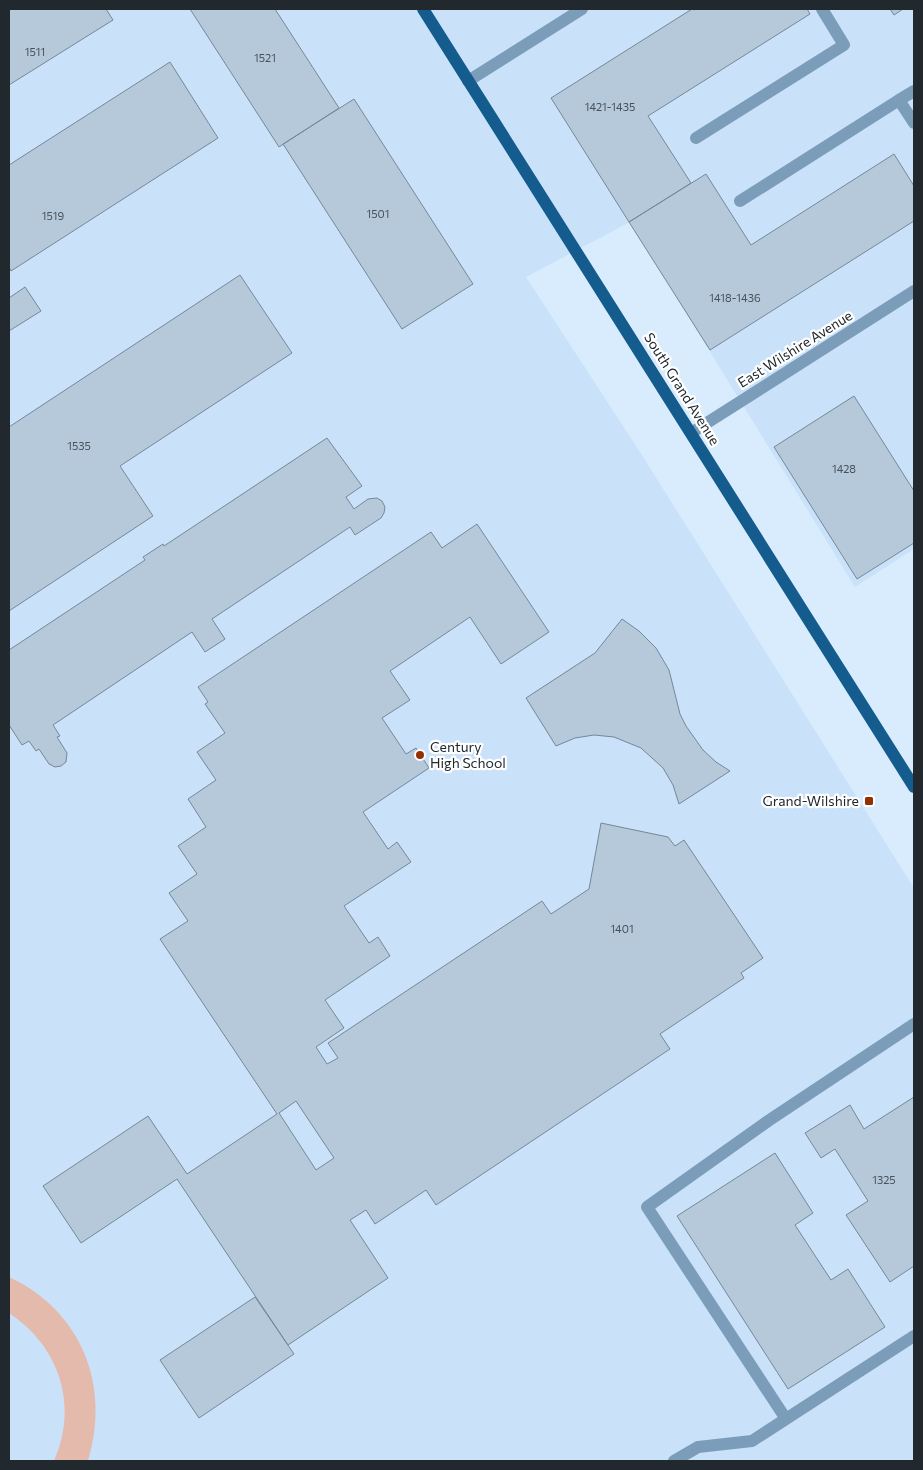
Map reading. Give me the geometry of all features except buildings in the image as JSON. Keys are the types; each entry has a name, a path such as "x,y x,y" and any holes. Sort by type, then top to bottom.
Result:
{"main road":[{"name":"South Grand Avenue","path":"423,9 914,787"}],"street":[{"path":"468,81 582,9"},
{"path":"696,138 844,44 822,9"},
{"path":"740,201 914,91"},
{"path":"899,100 914,123"},
{"name":"East Wilshire Avenue","path":"691,433 914,291"},
{"path":"786,1419 647,1207 768,1122 914,1024"},
{"path":"674,1461 698,1446 752,1441 914,1336"}],"shaded area":[{"path":"9,9 914,9 914,549 855,587 630,222 526,277 640,452 914,888 914,1461 9,1461"},
{"path":"9,1277 34,1292 55,1310 72,1330 84,1354 92,1379 96,1405 94,1433 88,1461 54,1461 65,1419 64,1398 60,1378 41,1342 9,1313"}],"place":[{"name":"Century High School","path":"420,755"},
{"name":"Grand-Wilshire","path":"869,801"}]}
